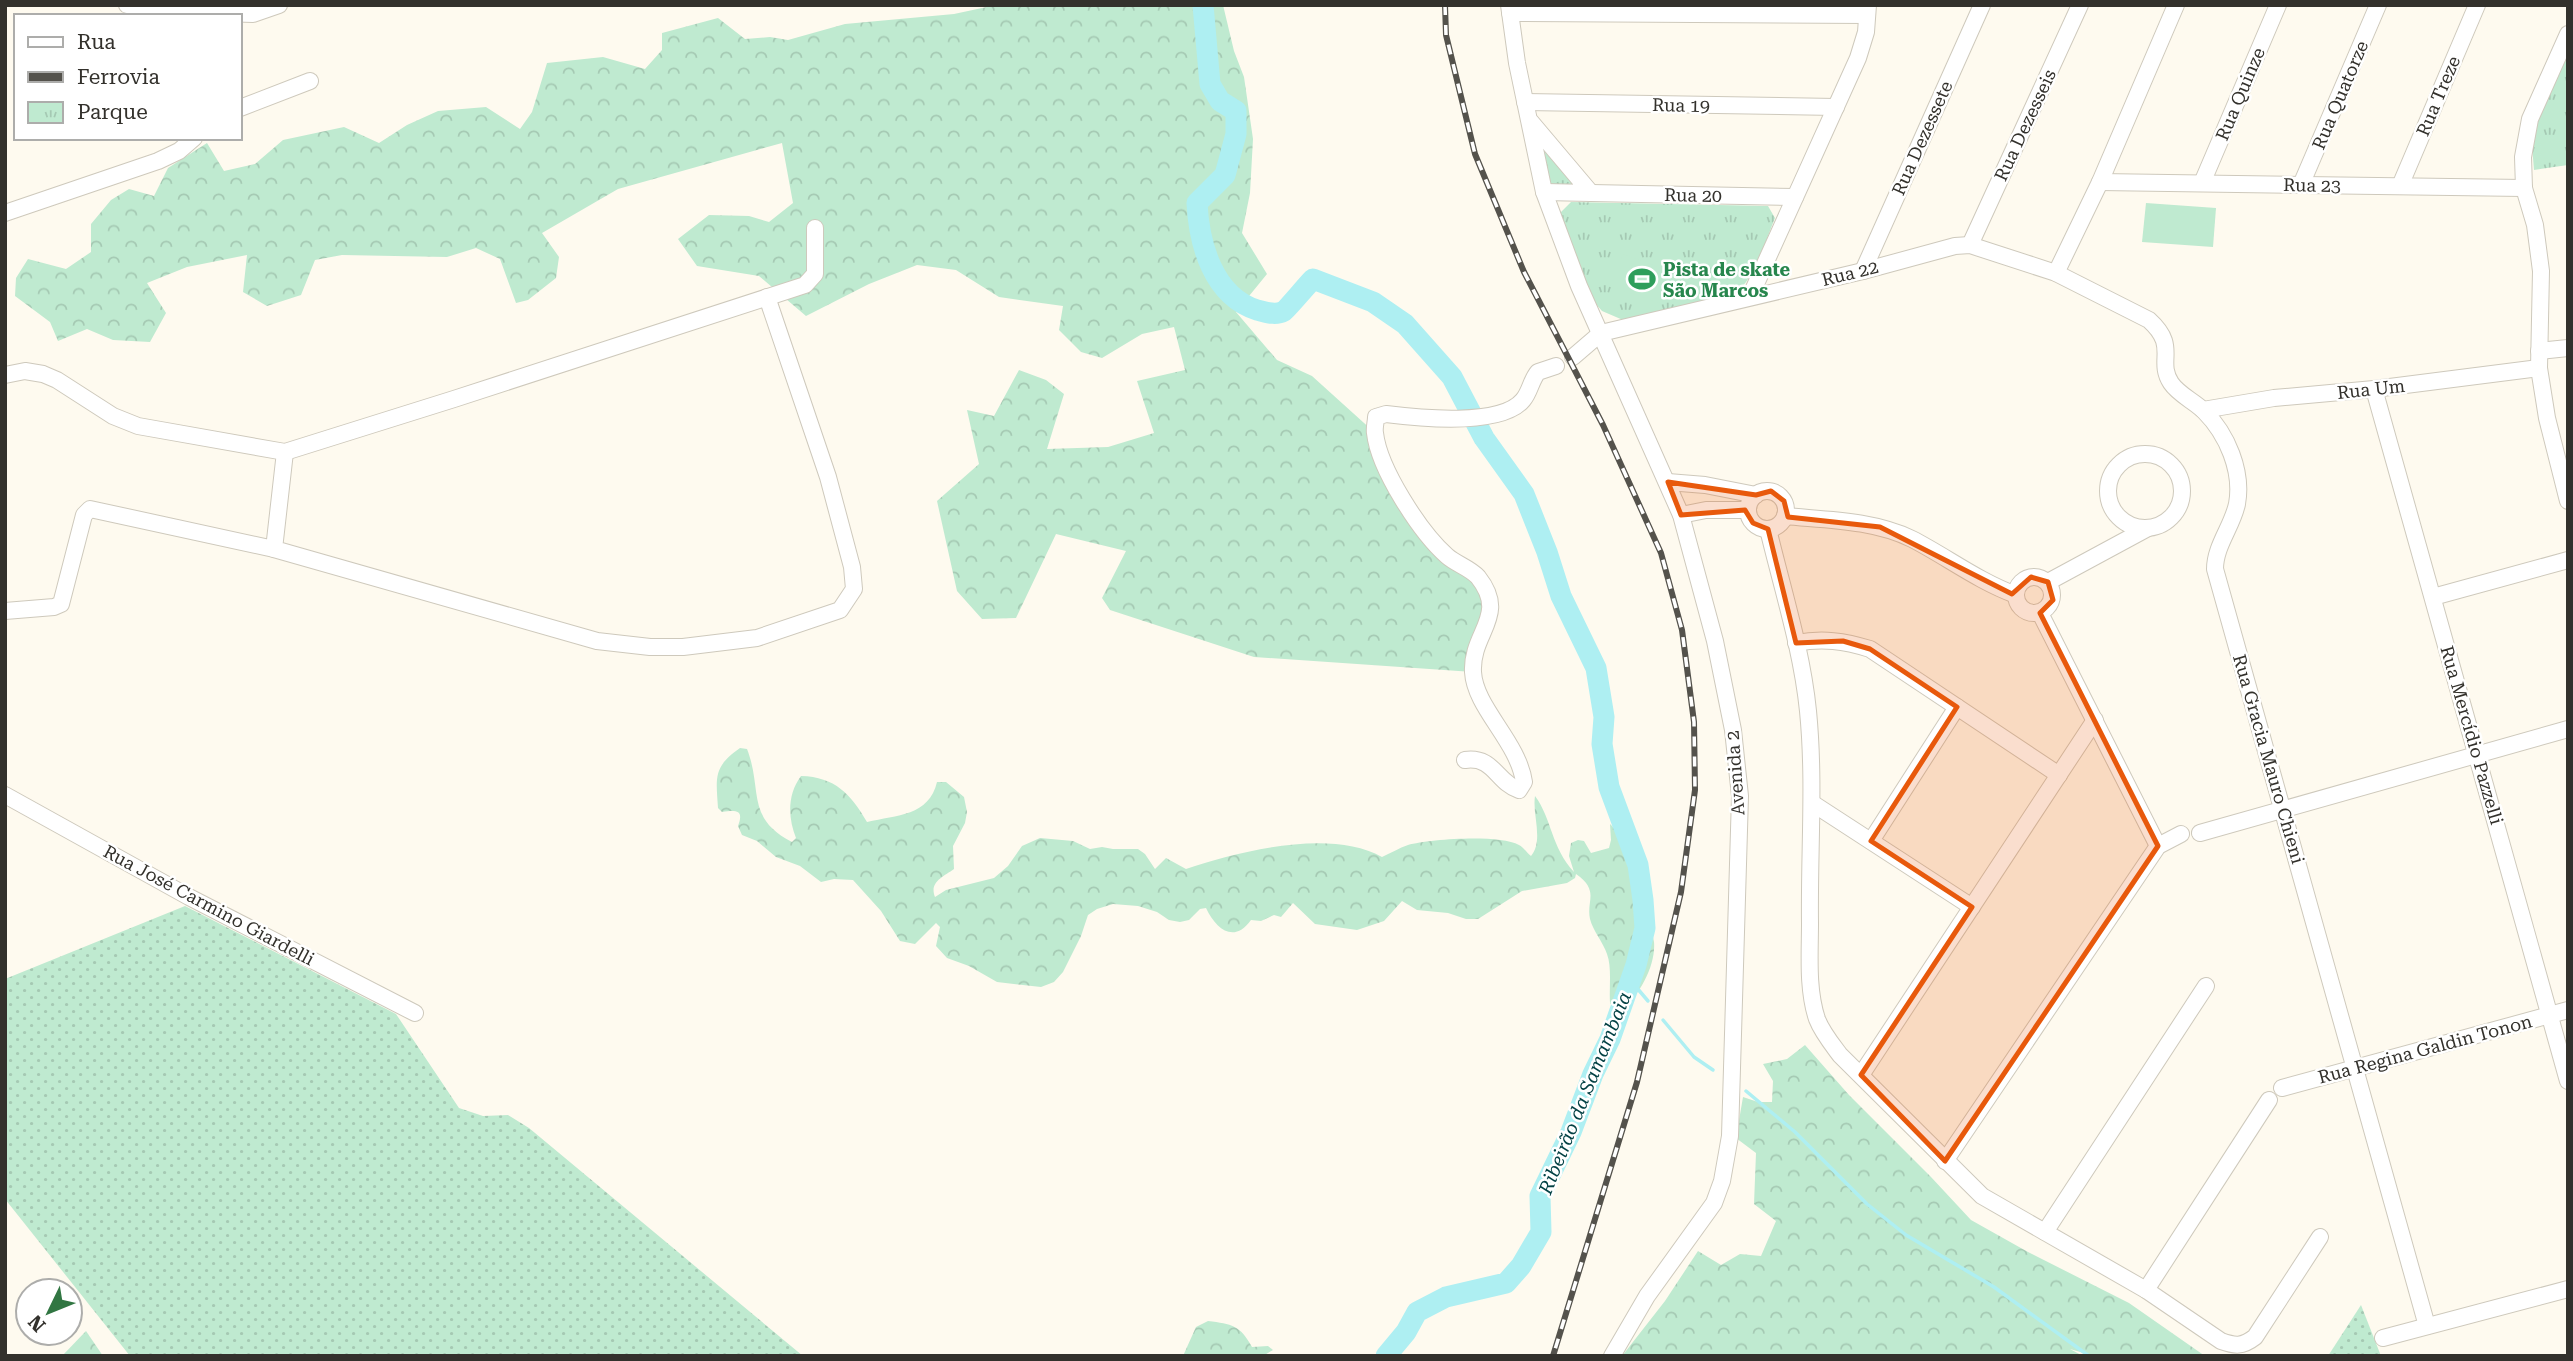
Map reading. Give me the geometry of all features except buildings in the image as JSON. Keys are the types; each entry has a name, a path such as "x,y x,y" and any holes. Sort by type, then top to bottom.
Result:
{"street":[{"path":"127,5 158,11 253,14 279,5"},
{"name":"Rua Dezessete","path":"1863,271 1982,5"},
{"name":"Rua Dezesseis","path":"1970,245 2080,5"},
{"path":"2056,273 2100,182 2176,5"},
{"name":"Rua Quinze","path":"2202,183 2278,5"},
{"name":"Rua Quatorze","path":"2301,185 2378,5"},
{"name":"Rua Treze","path":"2400,186 2477,5"},
{"path":"1509,9 1868,10 1866,32 1858,58 1749,297"},
{"name":"Avenida 2","path":"1509,9 1544,192 1579,286 1681,515 1715,641 1732,730 1740,796 1730,1136 1722,1181 1714,1203 1647,1296 1612,1356"},
{"path":"2568,34 2530,119 2523,157 2524,188 2535,225 2541,271 2539,368 2547,418 2568,501"},
{"path":"242,107 310,81"},
{"name":"Rua 19","path":"1527,110 1836,107"},
{"path":"1527,110 1591,193"},
{"path":"5,213 158,161 179,151 192,140"},
{"name":"Rua 23","path":"2100,182 2524,188"},
{"name":"Rua 20","path":"1544,192 1795,197"},
{"path":"5,375 25,371 43,374 113,416 138,426 285,452 805,285 815,274 815,228"},
{"name":"Rua 22","path":"1601,333 1863,271 1955,246 1970,245 2056,273"},
{"name":"Rua Gracia Mauro Chieni","path":"2056,273 2149,320 2161,331 2166,344 2166,374 2173,386 2203,410 2219,429 2235,461 2239,483 2237,503 2228,532 2215,555 2215,569 2427,1326"},
{"path":"5,611 54,607 61,604 84,515 90,509 274,549 597,641 650,647 683,647 757,638 840,610 854,589 852,567 828,477 767,296"},
{"path":"1573,357 1601,333"},
{"path":"2539,351 2568,348"},
{"path":"1465,761 1475,759 1486,763 1500,774 1508,786 1519,790 1524,782 1522,765 1479,694 1473,672 1476,646 1489,622 1491,599 1476,575 1447,556 1407,507 1384,464 1374,432 1377,417 1386,414 1454,420 1508,410 1522,401 1538,372 1556,366"},
{"name":"Rua Um","path":"2203,410 2262,400 2539,368"},
{"name":"Rua Mercídio Pazzelli","path":"2374,389 2568,1081"},
{"path":"274,549 285,452"},
{"path":"2048,582 2148,527 2160,525 2177,509 2181,499 2181,487 2172,466 2163,459 2139,454 2127,458 2117,466 2110,477 2109,502 2115,513 2125,522 2137,527 2148,527"},
{"path":"1668,482 1705,485 1756,495"},
{"path":"1763,491 1778,495 1784,501 1785,516 1775,527 1768,529 1753,523 1748,510 1750,500 1756,495 1763,491"},
{"path":"1681,515 1706,510 1748,510"},
{"path":"1785,516 1880,527 1911,539 1989,585 2016,595"},
{"path":"1768,529 1796,643 1808,708 1812,768 1811,985 1817,1018 1825,1035 1840,1055 1982,1196 2146,1290 2221,1340 2235,1346 2246,1344 2255,1337 2320,1237"},
{"path":"2433,597 2568,560"},
{"path":"2040,577 2048,582 2053,590 2053,600 2048,608 2040,613 2032,613 2018,604 2016,595 2023,580 2040,577"},
{"path":"2040,613 2158,845"},
{"path":"1796,643 1816,639 1843,641 1870,649 2059,775"},
{"path":"1871,841 1957,707"},
{"path":"1861,1076 2095,720"},
{"path":"2200,833 2568,729"},
{"name":"Rua José Carmino Giardelli","path":"5,795 189,897 415,1013"},
{"path":"1812,803 1972,907"},
{"path":"1945,1161 2158,845 2181,834"},
{"path":"2045,1232 2206,986"},
{"name":"Rua Regina Galdin Tonon","path":"2283,1088 2568,1010"},
{"path":"2146,1290 2269,1100"},
{"path":"2383,1338 2568,1289"}],"highlighted area":[{"path":"1668,482 1756,495 1771,491 1784,501 1788,517 1880,527 2012,594 2031,577 2048,582 2053,600 2040,613 2158,846 1945,1161 1861,1075 1972,907 1871,841 1957,707 1870,649 1843,641 1796,643 1768,529 1753,523 1745,510 1681,515"}],"green space":[{"path":"996,5 1223,5 1234,51 1244,77 1253,139 1250,193 1242,233 1267,274 1236,312 1277,360 1312,376 1374,432 1407,507 1491,599 1473,672 1254,657 1110,610 1102,598 1126,551 1056,534 1016,618 982,619 957,591 937,501 979,464 967,410 994,416 1019,370 1046,380 1064,394 1047,449 1108,447 1154,433 1137,381 1185,370 1174,327 1142,334 1102,358 1081,352 1059,330 1063,306 999,297 956,270 917,265 869,284 806,316 759,276 697,266 678,239 709,215 749,216 769,222 793,203 782,143 618,189 542,233 559,257 556,278 528,300 516,303 500,259 476,248 447,257 342,255 315,260 301,295 267,306 243,292 247,255 187,267 147,283 166,313 150,342 113,340 87,329 58,341 50,322 15,296 16,278 28,259 66,269 91,252 91,224 111,200 129,189 154,196 168,168 207,143 224,171 255,164 283,140 344,127 379,143 407,125 438,111 486,107 520,129 532,112 547,63 603,57 645,69 662,50 662,33 718,18 745,39 770,37 788,40 845,24 954,14"},
{"path":"2568,41 2568,165 2534,170 2534,123"},
{"path":"1537,134 1581,188 1551,188"},
{"path":"1571,202 1768,206 1775,218 1754,270 1734,295 1623,320 1602,311 1594,302 1562,225 1560,213"},
{"path":"2146,203 2216,208 2213,247 2142,242"},
{"name":"Pista de skate São Marcos","path":"1623,254 1673,272 1660,303 1610,286"},
{"path":"740,748 747,749 752,764 761,813 777,833 792,842 796,838 791,823 791,799 801,776 823,780 841,789 855,803 867,822 919,808 927,802 937,782 946,782 964,797 967,812 965,823 953,846 954,869 935,884 935,897 946,890 994,878 1008,866 1022,846 1040,838 1073,841 1090,849 1138,849 1155,869 1166,858 1186,869 1232,855 1312,843 1361,848 1382,857 1418,843 1447,839 1481,839 1509,842 1520,846 1531,856 1537,843 1535,796 1561,853 1574,872 1569,856 1571,843 1584,841 1591,853 1609,848 1610,824 1633,850 1647,883 1649,921 1654,942 1650,969 1635,995 1623,1009 1614,1009 1610,1003 1609,959 1590,919 1590,891 1576,874 1575,878 1567,883 1522,891 1478,919 1417,910 1402,901 1384,921 1357,930 1315,924 1293,903 1281,917 1274,915 1261,921 1251,920 1245,927 1232,932 1220,927 1206,908 1200,909 1189,920 1180,922 1138,906 1113,904 1088,915 1063,972 1054,982 1041,987 997,982 969,966 947,958 936,946 940,927 936,923 915,944 900,941 881,911 853,880 834,879 821,882 800,866 776,857 757,841 742,835 738,826 740,814 735,811 722,812 718,808 717,788 721,767"},
{"path":"185,906 396,1014 459,1108 483,1116 508,1115 529,1128 803,1356 130,1356 84,1298 84,1277 67,1277 5,1199 5,979"},
{"path":"1805,1045 1849,1095 1971,1220 2129,1303 2205,1356 2094,1356 2070,1349 2083,1356 1622,1356 1665,1301 1698,1251 1721,1265 1740,1254 1761,1256 1776,1221 1754,1204 1756,1153 1736,1138 1743,1097 1758,1102 1772,1102 1773,1081 1763,1064 1787,1059"},
{"path":"2361,1305 2381,1356 2328,1356"},
{"path":"1208,1321 1234,1327 1252,1347 1268,1346 1273,1350 1263,1356 1183,1356 1196,1327"},
{"path":"86,1331 103,1356 62,1356 71,1347 84,1347"}],"waterway":[{"name":"Ribeirão da Samambaia","path":"1203,5 1210,84 1220,101 1236,111 1236,134 1225,175 1197,203 1201,235 1211,267 1229,293 1242,303 1267,313 1284,311 1313,279 1373,302 1405,324 1452,377 1484,438 1524,494 1561,596 1596,668 1604,717 1602,744 1609,787 1638,865 1643,900 1645,928 1636,965 1610,1039 1593,1074 1571,1132 1540,1196 1541,1232 1521,1266 1506,1283 1446,1297 1417,1312 1406,1332 1386,1356"},
{"path":"1631,981 1648,1001"},
{"path":"1663,1020 1694,1057 1713,1070"},
{"path":"1746,1091 1795,1132 1867,1204 1906,1235 1994,1287 2089,1356"}],"railway":[{"path":"1445,5 1446,35 1475,154 1524,272 1603,425 1661,553 1682,630 1694,722 1695,790 1681,892 1637,1082 1553,1356"}],"place":[{"name":"Pista de skate São Marcos","path":"1642,279"}]}
